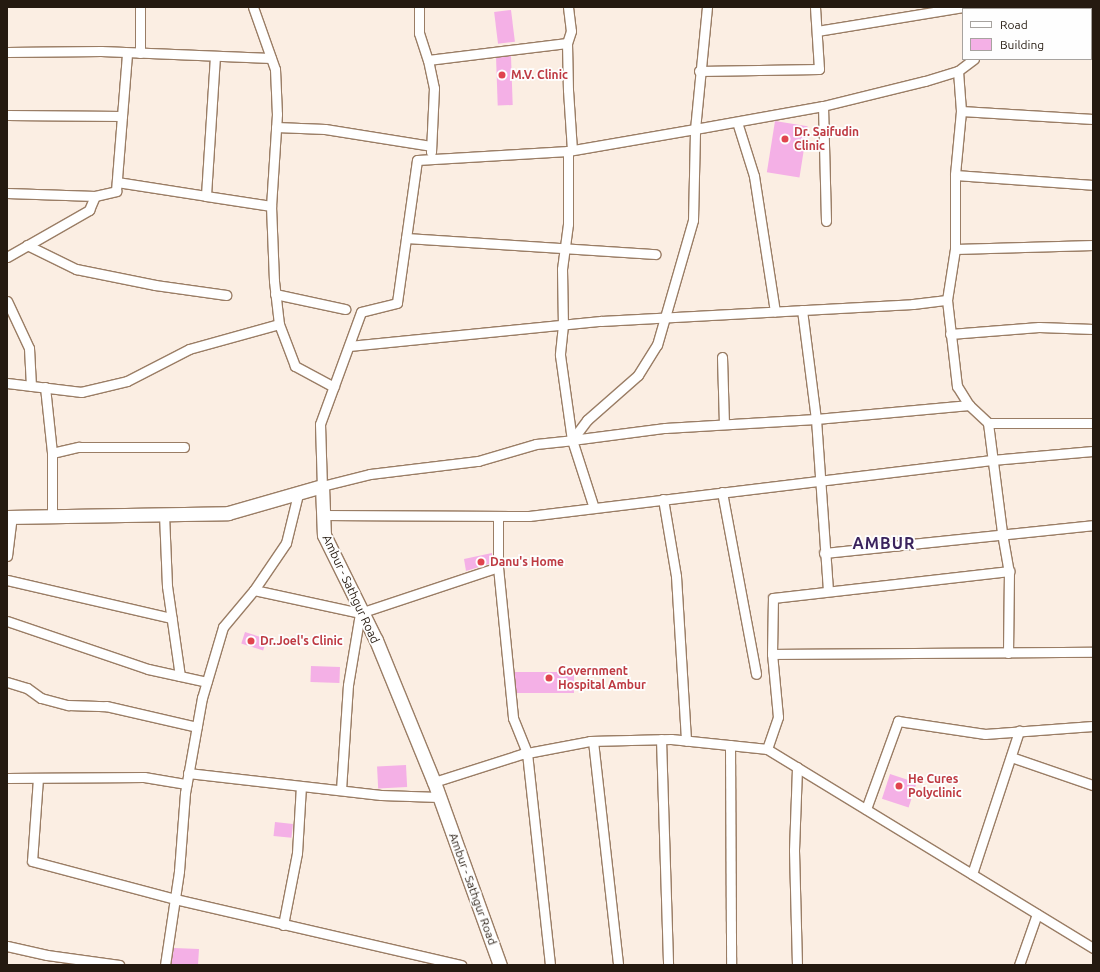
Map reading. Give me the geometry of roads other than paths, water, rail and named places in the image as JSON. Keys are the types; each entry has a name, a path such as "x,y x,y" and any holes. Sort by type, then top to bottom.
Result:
{"main road":[{"path":"10,517 228,513 322,486"},
{"name":"Ambur - Sathgur Road","path":"322,486 324,535 360,613 376,640 434,782 500,965"}],"street":[{"path":"140,7 140,53"},
{"path":"253,7 276,69 276,127 271,206 275,294 279,324 295,366 334,387"},
{"path":"419,7 419,33 428,60 434,88 431,159"},
{"path":"568,7 571,31 567,44 570,151 568,224 562,269 563,325 560,355 572,440 594,508"},
{"path":"572,440 587,420 638,375 657,345 667,317 693,220 694,129 699,70 707,7"},
{"path":"699,70 819,69 815,7"},
{"path":"816,31 963,7"},
{"path":"428,60 567,44"},
{"path":"7,52 140,53 272,58"},
{"path":"7,193 95,196 116,191 127,53"},
{"path":"206,196 215,56"},
{"path":"969,405 816,419 665,428 536,444 478,461 370,474 322,486 320,424 361,312 397,303 417,160 570,151 737,122 823,106 958,71 973,60"},
{"path":"958,71 960,111 955,175 955,249 947,300 957,386 969,405 988,423 1002,533 1009,570 1008,653"},
{"path":"823,106 826,221"},
{"path":"960,111 1093,119"},
{"path":"7,115 122,116"},
{"path":"737,122 754,176 775,311"},
{"path":"276,127 325,129 431,146"},
{"path":"955,175 1093,185"},
{"path":"117,182 271,206"},
{"path":"7,257 88,210 95,196"},
{"path":"406,238 564,250 655,254"},
{"path":"27,245 76,268 155,285 226,294"},
{"path":"955,249 1093,245"},
{"path":"275,294 345,309"},
{"path":"348,346 563,325 667,317 947,300"},
{"path":"7,301 29,348 31,386"},
{"path":"802,310 816,419 821,480 824,553 828,591"},
{"path":"7,383 81,392 128,381 189,349 279,324"},
{"path":"950,334 1039,327 1093,329"},
{"path":"722,357 724,424"},
{"path":"45,388 52,453 52,516"},
{"path":"988,423 1093,423"},
{"path":"52,453 78,447 184,447"},
{"path":"323,515 528,516 992,460 1093,452"},
{"path":"722,492 756,674"},
{"path":"165,965 175,899 186,784 196,727 222,628 254,590 286,543 298,494"},
{"path":"663,500 676,576 686,741"},
{"path":"164,514 167,586 180,676"},
{"path":"498,516 498,567 513,718 527,753 550,965"},
{"path":"7,556 10,517"},
{"path":"824,553 1002,533 1093,525"},
{"path":"254,590 360,613 498,567"},
{"path":"767,749 778,716 772,654 773,598 1009,570"},
{"path":"7,580 172,618"},
{"path":"341,790 348,685 360,613"},
{"path":"7,621 148,669 207,682"},
{"path":"772,654 1093,652"},
{"path":"7,682 27,688 42,698 68,706 106,706 196,727"},
{"path":"866,809 898,721 985,734 1093,726"},
{"path":"972,874 1019,731"},
{"path":"661,740 668,965"},
{"path":"593,741 618,965"},
{"path":"434,782 527,753 593,741 686,741 767,749 1093,948"},
{"path":"730,745 731,965"},
{"path":"1011,757 1093,785"},
{"path":"797,767 794,850 797,965"},
{"path":"188,773 341,790 439,797"},
{"path":"7,778 144,776 186,784"},
{"path":"38,778 32,861 175,899 460,965"},
{"path":"283,925 297,853 301,786"},
{"path":"1019,965 1037,914"},
{"path":"7,946 47,955 119,965"}],"place":[{"name":"M.V. Clinic","path":"502,75"},
{"name":"Dr. Saifudin Clinic","path":"785,139"},
{"name":"Danu's Home","path":"481,562"},
{"name":"Dr.Joel's Clinic","path":"251,641"},
{"name":"Government Hospital Ambur","path":"549,678"},
{"name":"He Cures Polyclinic","path":"899,786"}],"district":[{"name":"AMBUR","path":"884,543"}]}
